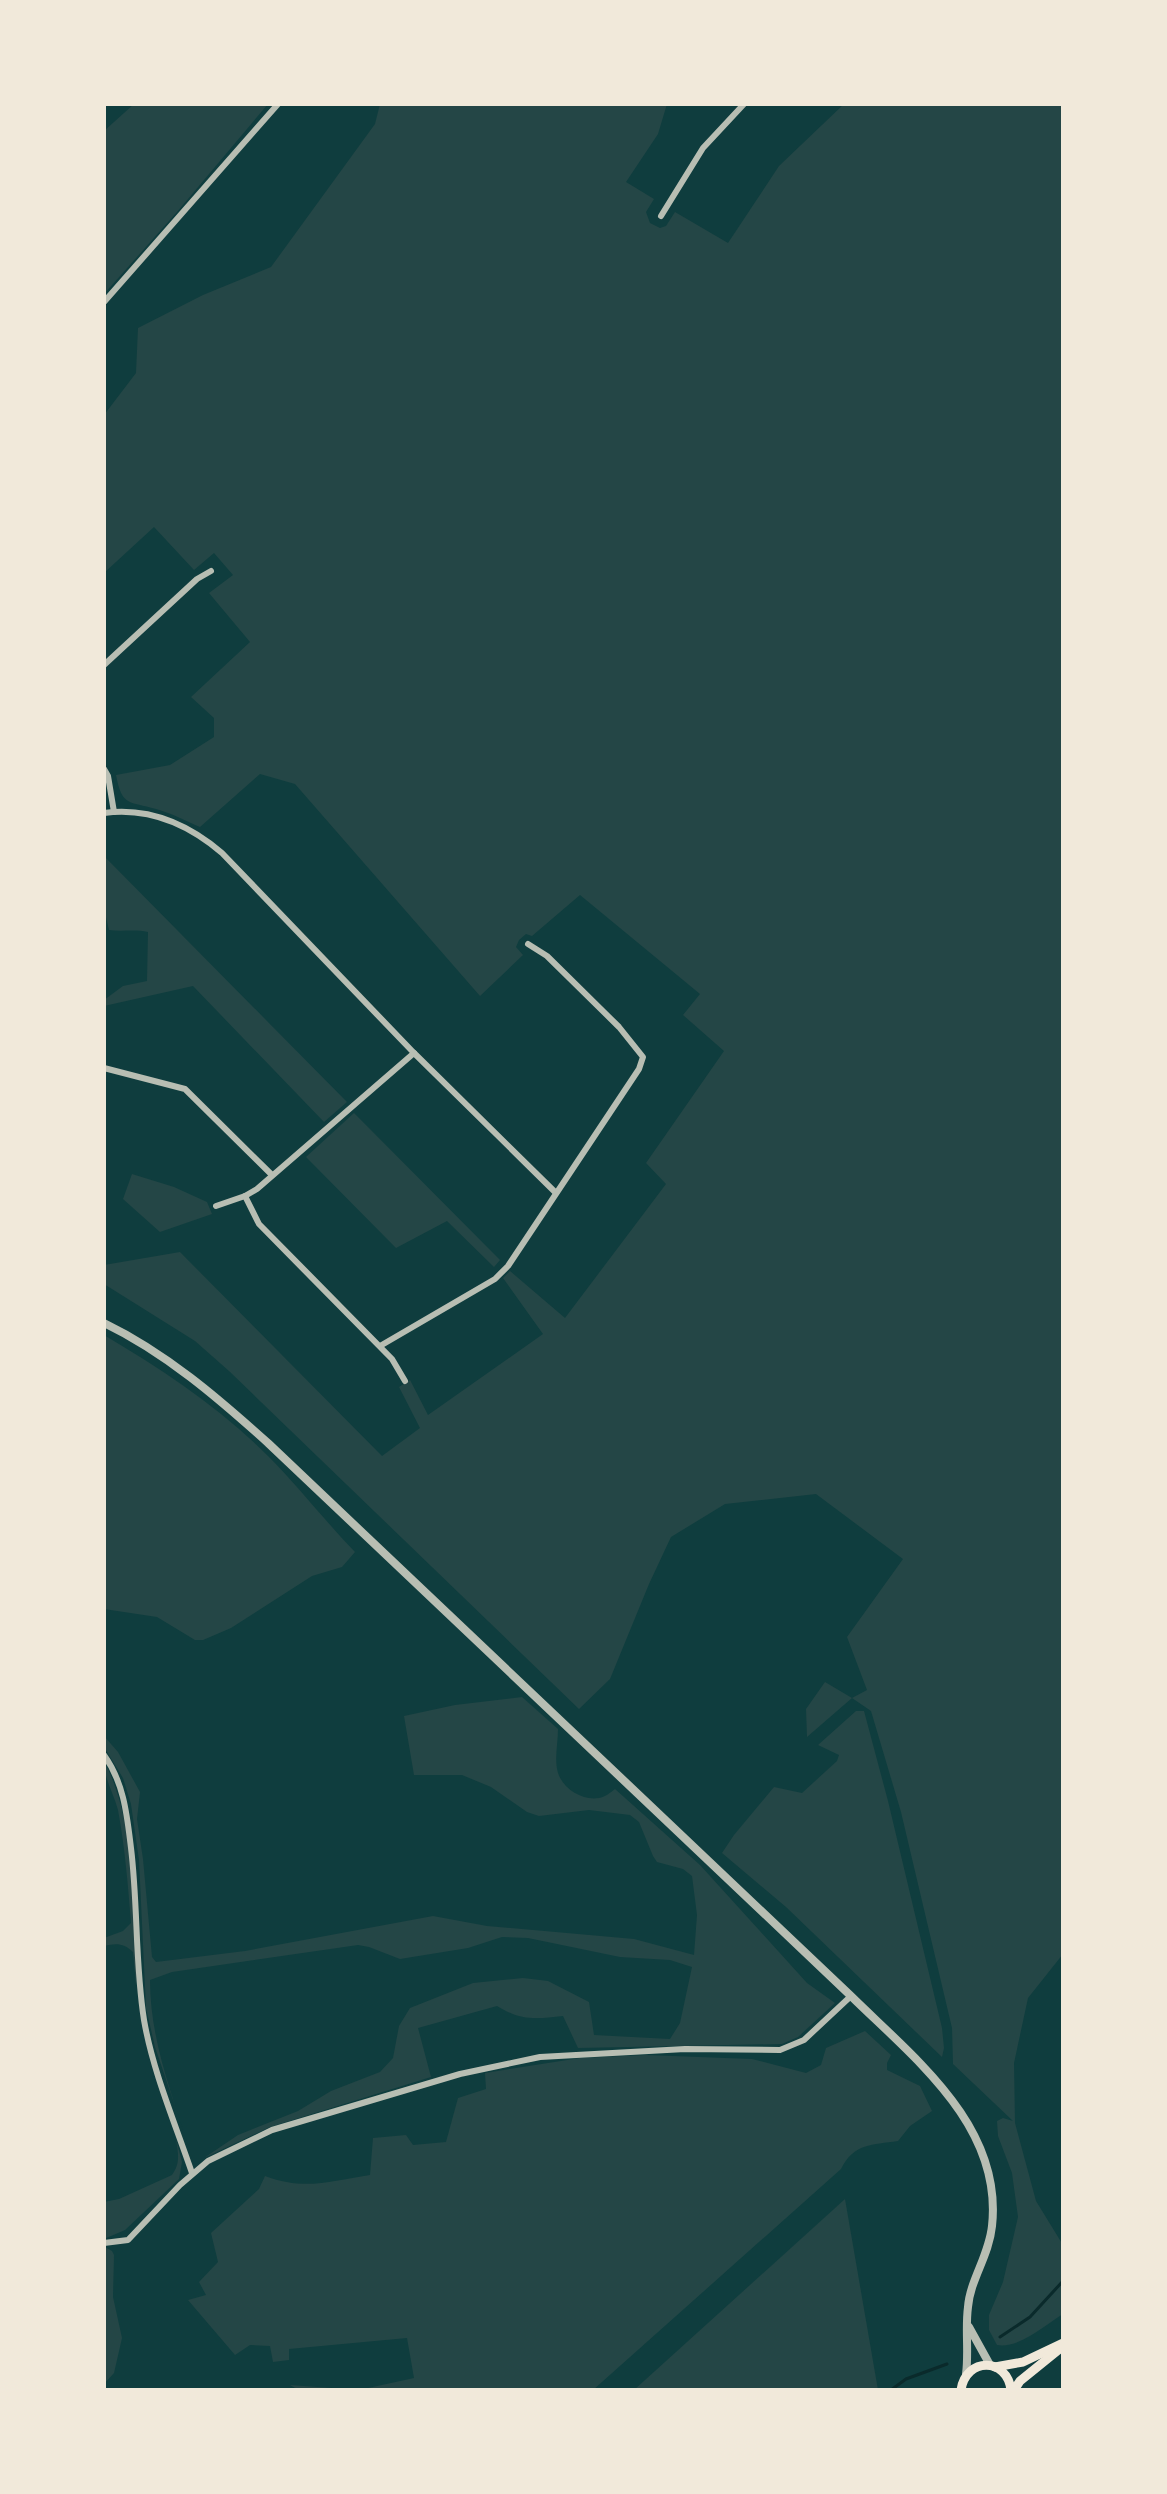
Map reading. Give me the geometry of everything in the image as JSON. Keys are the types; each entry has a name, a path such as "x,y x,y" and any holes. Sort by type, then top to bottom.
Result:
{"main road":[{"path":"961,2384 980,2366 1023,2362 1063,2345"},
{"path":"1013,2390 1063,2345"},
{"path":"992,2366 1008,2377 1013,2390"}],"street":[{"path":"104,302 278,104"},
{"path":"661,216 703,148 744,104"},
{"path":"104,665 197,579 211,571"},
{"path":"104,769 114,812"},
{"path":"104,813 127,810 148,813 183,826 222,853 414,1053 556,1193"},
{"path":"380,1346 495,1279 508,1266 639,1069 643,1057 619,1027 547,956 528,944"},
{"path":"216,1206 257,1189 414,1053"},
{"path":"104,1068 185,1089 272,1175"},
{"path":"245,1196 259,1224 380,1346 405,1381"},
{"path":"104,1323 165,1358 227,1406 851,1996 931,2075 963,2113 983,2150 991,2180 993,2218 988,2249 970,2295 961,2384"},
{"path":"104,1755 117,1778 126,1804 145,2024 192,2173"},
{"path":"104,2243 128,2240 192,2173 224,2152 272,2130 460,2074 540,2057 685,2049 780,2050 804,2040 851,1996"},
{"path":"968,2324 992,2366"}],"shaded area":[{"path":"134,104 268,104 104,294 104,131"},
{"path":"380,104 667,104 658,134 626,182 654,199 646,212 650,223 660,228 666,226 675,212 728,243 779,166 844,104 1063,104 1063,1954 1028,1998 1014,2063 1015,2123 1036,2201 1063,2245 1063,2314 1014,2343 997,2345 989,2330 989,2315 1003,2282 1018,2217 1012,2173 998,2136 997,2121 1003,2118 1013,2121 953,2064 952,2028 901,1812 871,1711 852,1698 867,1690 847,1637 903,1559 816,1494 725,1504 671,1537 610,1679 579,1709 229,1371 195,1341 104,1284 104,1265 180,1252 382,1456 420,1428 399,1387 410,1380 428,1415 543,1334 503,1278 510,1271 565,1318 666,1184 646,1163 724,1051 683,1015 700,994 580,895 532,936 526,934 519,940 516,947 523,955 480,996 295,784 260,774 200,827 128,801 121,793 116,775 170,765 214,737 214,718 191,697 250,642 209,593 233,575 214,553 194,570 154,527 104,573 104,415 136,373 138,328 203,295 271,267 375,124"},
{"path":"104,856 347,1102 324,1122 193,986 104,1006 104,1000 123,986 147,981 148,932 109,930 104,909"},
{"path":"354,1113 500,1260 494,1267 447,1221 396,1248 306,1157"},
{"path":"132,1174 174,1187 207,1202 212,1214 160,1232 123,1199"},
{"path":"104,1335 190,1390 268,1456 355,1552 342,1567 312,1576 231,1628 203,1640 195,1640 157,1617 104,1609"},
{"path":"825,1682 852,1698 807,1737 806,1709"},
{"path":"522,1697 558,1729 557,1768 569,1789 580,1796 593,1798 603,1797 615,1789 700,1865 807,1983 835,2003 798,2037 782,2044 578,2048 563,2016 529,2018 497,2006 418,2028 431,2077 270,2127 204,2158 238,2135 298,2111 331,2091 380,2072 393,2058 399,2026 410,2008 473,1983 523,1978 548,1981 589,2002 594,2035 670,2039 680,2023 692,1967 670,1960 620,1957 528,1938 502,1937 468,1948 400,1959 358,1945 172,1972 150,1980 154,2023 175,2105 155,2047 146,2008 139,1860 131,1804 123,1778 104,1747 104,1736 118,1752 140,1792 137,1819 152,1957 156,1962 245,1951 433,1916 487,1926 634,1939 694,1955 697,1915 692,1876 683,1869 657,1862 639,1822 630,1815 589,1810 539,1816 527,1812 491,1787 462,1775 414,1775 404,1716 455,1705"},
{"path":"856,1711 864,1711 888,1801 942,2028 942,2057 786,1907 722,1853 774,1787 802,1793 837,1761 839,1755 818,1745"},
{"path":"104,1762 114,1784 128,1840 136,1932 136,1985 133,1952 120,1944 104,1946 104,1938 123,1931 131,1923 120,1824"},
{"path":"865,2031 891,2055 887,2070 920,2086 932,2111 910,2126 898,2141 872,2145 852,2154 841,2169 593,2390 359,2390 414,2378 407,2338 289,2349 289,2360 273,2362 270,2346 250,2345 235,2355 188,2300 206,2295 199,2282 218,2262 211,2233 259,2189 265,2176 305,2184 370,2175 373,2138 406,2135 413,2145 446,2142 458,2098 486,2089 485,2073 580,2058 646,2055 752,2059 806,2073 821,2065 826,2048"},
{"path":"176,2139 182,2162 179,2179 125,2230 104,2239 104,2202 119,2199 172,2175 178,2162"},
{"path":"845,2199 878,2390 634,2390"},
{"path":"105,2247 114,2255 113,2297 122,2338 114,2373 104,2384"},
{"path":"290,2385 359,2390 299,2390"}],"waterway":[{"path":"1000,2337 1030,2317 1063,2281"},
{"path":"891,2390 906,2379 947,2364"}]}
